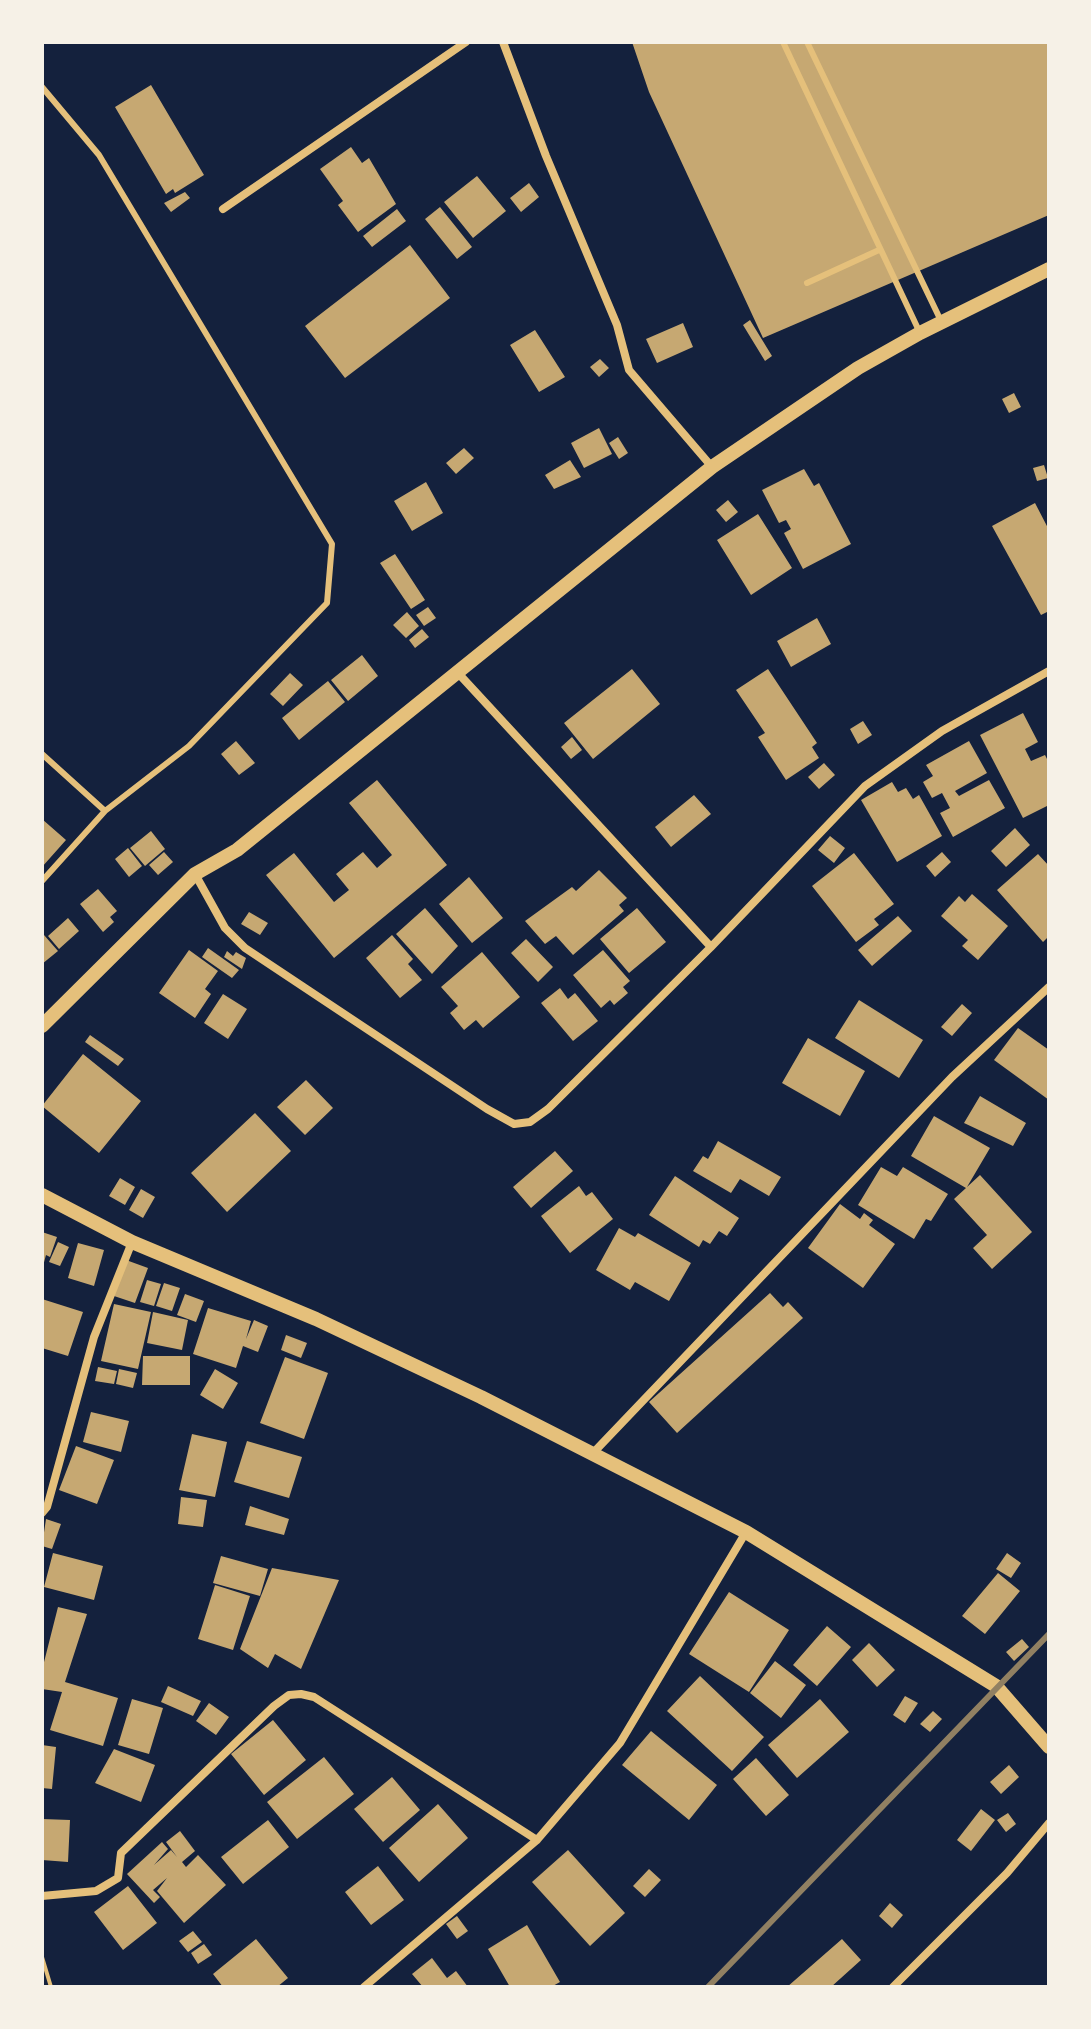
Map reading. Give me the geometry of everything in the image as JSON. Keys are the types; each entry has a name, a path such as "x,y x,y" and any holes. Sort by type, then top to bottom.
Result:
{"street":[{"path":"223,209 466,42"},
{"path":"503,42 546,156 617,325 629,370 712,467"},
{"path":"42,1026 195,874 237,850 712,467 789,413 920,333 1049,269"},
{"path":"195,874 225,928 245,948 514,1124 530,1122 548,1109 711,947 865,786 942,731 1049,671"},
{"path":"458,673 711,947"},
{"path":"594,1452 952,1077 1049,987"},
{"path":"42,1195 132,1242 316,1319 594,1452 746,1532 996,1686 1049,1747"},
{"path":"42,1513 47,1507 94,1337 132,1242"},
{"path":"364,1987 537,1840 620,1743 746,1532"},
{"path":"42,1896 96,1891 118,1878 121,1853 289,1695 314,1697 537,1840"},
{"path":"893,1987 1007,1873 1049,1823"}],"lane":[{"path":"783,42 920,333"},
{"path":"807,42 942,323"},
{"path":"42,87 99,155 332,544 327,603 189,746 105,811 42,881"},
{"path":"807,283 879,250"},
{"path":"42,754 105,811"}],"path":[{"path":"42,1957 51,1987"}],"building":[{"path":"632,42 1049,42 1049,215 763,338 649,92"},
{"path":"151,85 204,175 175,193 173,189 166,194 115,107"},
{"path":"351,147 362,163 369,158 396,204 358,232 338,205 343,201 320,169"},
{"path":"477,176 506,211 473,238 444,202"},
{"path":"529,183 539,197 521,212 510,198"},
{"path":"185,192 190,198 171,212 164,203"},
{"path":"440,207 472,247 457,259 425,219"},
{"path":"397,209 406,221 372,247 363,236"},
{"path":"410,245 450,298 345,378 305,326"},
{"path":"750,320 772,356 765,361 743,325"},
{"path":"683,323 693,347 657,363 646,339"},
{"path":"535,330 565,377 539,392 510,345"},
{"path":"600,359 609,368 599,377 590,367"},
{"path":"1014,393 1021,407 1009,413 1002,399"},
{"path":"599,428 612,454 584,468 571,443"},
{"path":"618,437 628,453 619,459 609,443"},
{"path":"464,448 474,458 456,474 446,463"},
{"path":"570,460 581,477 554,489 545,475"},
{"path":"1044,465 1048,478 1037,481 1033,468"},
{"path":"804,469 814,486 819,483 851,544 803,569 784,533 791,529 786,520 779,523 762,490"},
{"path":"426,482 443,513 412,531 394,501"},
{"path":"728,500 738,512 726,522 716,510"},
{"path":"1035,503 1049,530 1049,611 1041,615 992,526"},
{"path":"758,514 792,568 751,595 717,540"},
{"path":"395,554 425,600 411,609 380,563"},
{"path":"428,607 436,618 424,626 416,615"},
{"path":"407,612 419,626 406,638 393,625"},
{"path":"817,618 831,644 791,667 777,641"},
{"path":"422,629 429,637 415,648 409,640"},
{"path":"362,655 378,676 348,701 331,680"},
{"path":"632,669 660,704 593,759 564,723"},
{"path":"768,669 817,743 812,747 819,758 786,780 758,737 765,733 736,690"},
{"path":"290,673 303,685 283,706 270,694"},
{"path":"328,681 345,702 299,740 282,718"},
{"path":"1023,713 1038,742 1025,749 1031,761 1045,755 1049,763 1049,805 1023,818 980,735"},
{"path":"863,721 872,735 858,744 850,729"},
{"path":"572,737 582,750 571,759 561,747"},
{"path":"236,741 255,763 239,775 221,754"},
{"path":"969,741 987,773 955,791 959,796 989,780 1005,808 953,837 940,813 950,808 942,793 932,798 923,782 933,776 926,765"},
{"path":"824,763 835,775 819,789 808,777"},
{"path":"377,780 447,865 334,958 266,875 294,853 334,902 349,890 336,874 363,852 377,868 392,855 349,803"},
{"path":"892,782 898,792 906,788 913,799 919,795 942,836 897,862 861,800"},
{"path":"694,795 711,814 671,847 655,827"},
{"path":"42,819 66,840 42,867"},
{"path":"1015,828 1030,845 1006,867 991,851"},
{"path":"151,831 165,849 145,866 130,848"},
{"path":"830,836 845,848 834,863 818,850"},
{"path":"128,848 142,866 129,877 115,859"},
{"path":"164,852 173,862 158,875 149,865"},
{"path":"942,852 951,862 935,877 926,866"},
{"path":"854,853 894,904 874,919 879,925 856,942 812,886"},
{"path":"1038,854 1049,866 1049,936 1043,942 997,890"},
{"path":"599,870 627,898 619,905 624,911 573,955 556,936 545,944 525,921 572,887 576,891"},
{"path":"469,877 503,918 472,943 439,904"},
{"path":"98,889 117,911 110,917 114,922 103,932 80,904"},
{"path":"972,894 1008,926 978,960 962,946 968,940 941,916 959,896 965,902"},
{"path":"425,908 458,946 432,974 396,934"},
{"path":"637,908 666,942 629,973 600,939"},
{"path":"249,912 268,923 260,935 241,924"},
{"path":"898,916 912,931 872,966 858,950"},
{"path":"68,918 79,931 59,949 48,936"},
{"path":"44,935 58,951 42,964 42,937"},
{"path":"392,935 413,959 408,964 422,980 400,998 366,958"},
{"path":"526,939 553,967 538,982 511,953"},
{"path":"208,948 239,970 232,978 202,957"},
{"path":"189,950 218,971 205,989 211,994 195,1018 159,993"},
{"path":"603,950 630,981 623,987 628,993 614,1005 610,1000 601,1008 573,975"},
{"path":"227,951 233,956 236,952 246,958 242,969 224,957"},
{"path":"482,952 520,997 483,1028 476,1020 464,1030 450,1013 458,1006 441,987"},
{"path":"560,988 568,999 575,993 598,1021 573,1041 541,1003"},
{"path":"223,994 247,1009 228,1039 204,1023"},
{"path":"859,1000 923,1040 899,1078 835,1038"},
{"path":"962,1004 972,1013 952,1036 941,1027"},
{"path":"1018,1028 1049,1050 1049,1100 994,1060"},
{"path":"90,1035 124,1059 118,1066 85,1042"},
{"path":"808,1038 865,1071 840,1116 782,1083"},
{"path":"83,1054 141,1101 99,1153 42,1106"},
{"path":"306,1080 333,1108 305,1135 277,1107"},
{"path":"980,1096 1026,1123 1013,1146 964,1123"},
{"path":"255,1113 291,1151 227,1212 191,1173"},
{"path":"934,1116 990,1148 967,1187 980,1175 1032,1232 992,1269 973,1248 987,1235 954,1199 966,1188 911,1156"},
{"path":"718,1141 781,1177 769,1196 740,1179 731,1193 693,1171 703,1156 708,1159"},
{"path":"555,1151 573,1171 531,1208 513,1187"},
{"path":"881,1167 897,1176 903,1167 948,1194 931,1221 926,1219 914,1239 858,1205"},
{"path":"675,1176 739,1218 727,1236 719,1231 710,1244 703,1240 699,1247 649,1215"},
{"path":"120,1178 135,1187 125,1205 109,1196"},
{"path":"579,1186 586,1196 592,1192 613,1219 570,1253 541,1216"},
{"path":"141,1189 155,1197 143,1218 129,1210"},
{"path":"840,1204 860,1219 864,1213 873,1220 869,1225 895,1244 863,1288 808,1248"},
{"path":"619,1228 635,1237 638,1233 691,1263 669,1301 635,1282 630,1290 596,1270"},
{"path":"42,1232 57,1237 43,1266"},
{"path":"58,1242 69,1247 60,1266 49,1262"},
{"path":"78,1243 104,1250 94,1286 68,1278"},
{"path":"126,1260 148,1268 135,1303 114,1296"},
{"path":"147,1280 161,1284 154,1306 140,1302"},
{"path":"164,1283 180,1288 172,1311 156,1306"},
{"path":"770,1293 783,1307 788,1302 803,1318 677,1433 649,1402"},
{"path":"185,1294 204,1301 196,1322 177,1315"},
{"path":"42,1299 83,1312 68,1356 42,1348"},
{"path":"114,1304 151,1312 138,1369 101,1361"},
{"path":"208,1308 251,1321 246,1339 254,1320 268,1326 258,1352 243,1346 236,1368 193,1354"},
{"path":"153,1312 188,1320 182,1350 147,1343"},
{"path":"286,1335 307,1343 301,1358 281,1350"},
{"path":"143,1356 190,1356 190,1385 142,1385"},
{"path":"285,1357 328,1373 304,1439 260,1423"},
{"path":"98,1367 117,1371 114,1384 95,1381"},
{"path":"119,1369 137,1373 133,1388 116,1384"},
{"path":"215,1369 238,1383 223,1409 200,1395"},
{"path":"91,1412 129,1421 121,1452 83,1442"},
{"path":"192,1434 227,1442 215,1497 179,1490"},
{"path":"247,1441 302,1457 289,1498 234,1482"},
{"path":"76,1446 114,1460 97,1504 59,1490"},
{"path":"181,1497 207,1500 203,1527 178,1524"},
{"path":"250,1506 289,1519 284,1535 245,1525"},
{"path":"46,1519 61,1524 52,1549 42,1546"},
{"path":"53,1553 103,1566 94,1600 44,1587"},
{"path":"1007,1553 1021,1563 1011,1578 996,1569"},
{"path":"221,1556 268,1569 260,1596 213,1583"},
{"path":"272,1568 339,1580 301,1669 275,1654 268,1668 240,1649"},
{"path":"998,1573 1020,1591 985,1634 962,1616"},
{"path":"215,1585 250,1596 233,1650 198,1639"},
{"path":"729,1592 789,1630 749,1692 689,1654"},
{"path":"58,1607 87,1614 65,1682 118,1698 103,1746 50,1730 62,1692 42,1689 42,1670"},
{"path":"827,1626 851,1647 817,1686 793,1665"},
{"path":"1022,1639 1029,1647 1014,1661 1006,1652"},
{"path":"869,1643 895,1670 877,1687 852,1660"},
{"path":"775,1661 806,1685 781,1718 750,1693"},
{"path":"700,1676 764,1737 732,1771 667,1711"},
{"path":"168,1686 201,1701 193,1716 161,1702"},
{"path":"905,1696 918,1703 905,1723 893,1715"},
{"path":"132,1699 163,1708 149,1754 118,1745"},
{"path":"820,1699 849,1732 797,1778 768,1745"},
{"path":"209,1703 229,1717 216,1735 196,1721"},
{"path":"933,1711 942,1719 930,1732 920,1724"},
{"path":"273,1720 306,1760 264,1795 231,1754"},
{"path":"651,1731 717,1785 689,1820 622,1765"},
{"path":"42,1745 56,1747 52,1789 42,1788"},
{"path":"114,1749 155,1765 141,1802 95,1783"},
{"path":"324,1757 354,1794 297,1839 267,1802"},
{"path":"756,1758 789,1795 766,1816 733,1779"},
{"path":"1009,1765 1019,1777 1001,1794 990,1782"},
{"path":"392,1777 420,1810 383,1842 354,1809"},
{"path":"438,1804 468,1838 419,1882 389,1848"},
{"path":"981,1809 995,1820 971,1851 957,1840"},
{"path":"1008,1813 1016,1824 1006,1832 997,1820"},
{"path":"42,1819 70,1820 68,1862 42,1860"},
{"path":"268,1820 289,1847 243,1884 221,1857"},
{"path":"180,1831 195,1851 182,1862 186,1867 198,1855 226,1885 184,1923 157,1891 167,1878 153,1890 160,1897 154,1903 127,1874 162,1842 168,1849 154,1865 171,1850 177,1857 166,1842"},
{"path":"568,1850 625,1913 590,1946 532,1882"},
{"path":"378,1866 404,1900 371,1925 345,1892"},
{"path":"649,1869 661,1880 645,1897 633,1886"},
{"path":"128,1886 157,1923 123,1950 94,1912"},
{"path":"890,1903 903,1915 892,1928 879,1916"},
{"path":"457,1916 468,1931 457,1939 446,1924"},
{"path":"527,1925 560,1982 551,1987 510,1987 488,1949"},
{"path":"193,1931 202,1942 188,1952 179,1941"},
{"path":"256,1939 288,1978 277,1987 223,1987 213,1974"},
{"path":"842,1939 861,1960 831,1987 787,1987"},
{"path":"204,1944 212,1955 198,1964 191,1953"},
{"path":"432,1958 447,1978 456,1971 468,1987 423,1987 412,1974"}],"railway":[{"path":"708,1987 1049,1634"}]}
